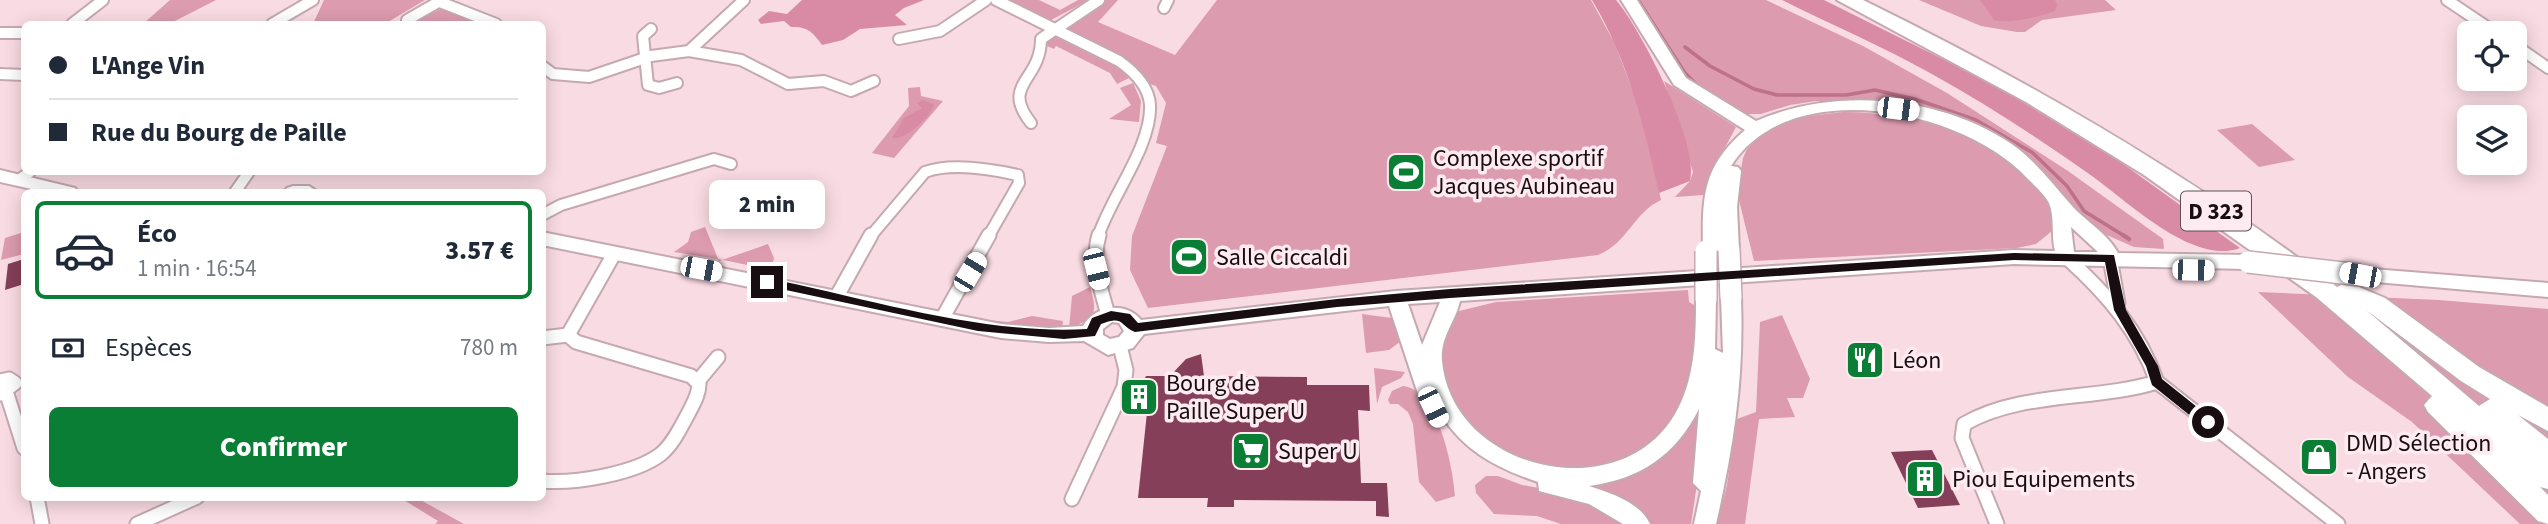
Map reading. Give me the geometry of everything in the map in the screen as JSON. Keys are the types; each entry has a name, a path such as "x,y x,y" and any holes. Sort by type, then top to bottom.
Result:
{"highway":[{"name":"D 323","path":"1847,0 1953,50 2092,129 2183,188 2352,284 2548,478"},
{"name":"D 323","path":"1869,0 1936,31 2102,121 2352,284 2548,455"},
{"path":"2548,419 2470,374 2352,284 2339,313 2548,513"}],"street":[{"path":"76,21 103,0"},
{"path":"277,21 313,0"},
{"path":"689,51 744,0"},
{"path":"898,39 940,32 986,0"},
{"path":"996,0 1124,65 1141,84 1149,100 1148,121 1095,248 1096,269 1108,315"},
{"path":"1031,122 1020,109 1018,94 1041,57 1041,39 1052,29 1099,0"},
{"path":"1629,0 1680,80 1748,134"},
{"path":"2447,0 2478,21"},
{"path":"407,20 441,1 489,21"},
{"path":"651,29 643,36 643,58 650,86 677,83"},
{"path":"0,33 21,33"},
{"path":"546,69 553,74 589,77 643,58 689,51 741,60 788,84 824,81 851,91 874,81"},
{"path":"2527,54 2548,68"},
{"path":"0,74 21,75"},
{"path":"1450,293 1451,300 1433,338 1437,389 1452,417 1478,448 1528,472 1556,477 1585,477 1622,469 1640,461 1671,437 1702,374 1717,299 1715,247 1731,180 1748,134 1779,115 1806,109 1880,107 1915,111 1956,124 1997,143 2029,166 2108,250 2120,310"},
{"path":"546,213 561,205 713,159 722,159 731,164"},
{"path":"837,296 859,253 880,222 925,172 936,168 997,170 1018,175 1019,183 996,228 942,319"},
{"path":"0,176 25,175 61,189"},
{"path":"2057,198 2063,218 2061,246 2073,263 2120,310 2152,366 2157,382 2338,524"},
{"path":"546,239 1025,334 1091,333"},
{"path":"568,335 614,254"},
{"path":"1135,328 1450,293 1918,263 2111,263 2252,267 2352,284 2548,290"},
{"path":"1396,298 1427,394 1439,420 1457,442 1494,469 1530,482 1585,492 1627,512 1639,524"},
{"path":"1702,524 1724,443 1733,354 1717,299"},
{"path":"1091,333 1097,321 1108,315 1126,317 1135,328"},
{"path":"1091,333 1101,345 1120,346 1131,340 1135,328"},
{"path":"546,338 568,335 576,342 687,374 698,381"},
{"path":"1072,499 1124,387 1126,370 1120,346"},
{"path":"546,481 568,482 654,459 667,447 699,393 698,381 718,357"},
{"path":"7,382 21,436"},
{"path":"1997,524 1962,439 1964,424 1973,416 1992,410 2135,391 2157,382"},
{"path":"38,501 42,524"},
{"path":"137,524 188,501"}],"shaded area":[{"path":"170,0 216,0 175,21 146,21"},
{"path":"324,0 425,0 390,21 314,21"},
{"path":"802,0 924,0 895,15 907,25 860,29 843,40 822,45 805,29 791,27 784,21 761,24 758,20 769,11 787,14"},
{"path":"1004,0 1039,0 1060,10 1078,0 1089,0 1051,20"},
{"name":"Complexe sportif Jacques Aubineau","path":"1105,0 1118,0 1098,22 1175,55 1217,0 1591,0 1615,44 1641,113 1661,200 1644,212 1617,243 1598,255 1148,308 1130,270 1132,236 1167,146 1156,143 1166,103 1156,86 1147,83 1067,30 1067,27"},
{"path":"1592,0 1616,0 1640,35 1678,116 1691,164 1690,181 1659,193 1641,118 1625,70"},
{"path":"1635,0 1766,0 1863,46 1947,93 2068,171 2163,239 2164,249 2134,247 2093,229 2045,174 2020,153 1884,103 1816,101 1761,114 1743,114 1681,73"},
{"path":"1782,0 1824,0 1995,85 2119,161 2240,248 2222,251 2202,248 2182,240 2142,215 2053,149 1972,97 1894,54"},
{"path":"1919,0 2105,0 2116,10 2042,20 2025,32 2017,32 1981,26"},
{"path":"1980,0 2055,0 2057,5 2055,11 2040,16 2001,21 1994,20"},
{"path":"441,9 473,19 469,21 416,21"},
{"path":"1053,36 1113,63 1129,78 1117,84 1110,73 1056,46 1054,49 1047,46 1046,42"},
{"path":"1664,81 1736,127 1720,157 1707,193 1703,195 1675,197 1690,181 1693,172"},
{"path":"1133,83 1141,101 1139,122 1109,119 1131,105 1120,88"},
{"path":"920,87 921,96 943,101 894,158 872,153 909,106 908,88"},
{"path":"922,100 934,104 929,114 911,131 892,138 904,118 922,108 917,103"},
{"path":"1843,112 1917,120 1963,135 1985,146 2025,176 2042,193 2050,207 2052,231 2036,244 2017,248 1754,261 1737,192 1747,149 1761,134 1792,118"},
{"path":"2252,124 2295,160 2259,167 2217,130"},
{"path":"705,227 718,259 674,252 688,242 691,232"},
{"path":"21,233 21,255 1,260 5,238"},
{"path":"768,244 774,258 771,271 722,260"},
{"path":"1090,287 1094,303 1093,314 1069,328 1072,296"},
{"path":"1688,290 1689,302 1694,305 1695,381 1675,422 1627,463 1552,472 1481,442 1444,386 1440,335 1455,312 1496,302"},
{"path":"2258,292 2439,300 2548,309 2548,524 2520,524 2412,422 2348,377"},
{"path":"1362,314 1392,318 1399,325 1401,341 1389,350 1366,353"},
{"path":"1782,315 1810,379 1803,398 1787,398 1795,417 1759,419 1745,524 1717,524 1727,485 1737,419 1756,412 1760,322"},
{"path":"1032,316 1063,321 1062,329 1017,327 966,318 1008,322"},
{"path":"1374,368 1405,372 1401,378 1382,387 1377,404"},
{"path":"1403,386 1415,390 1426,400 1434,414 1447,449 1455,496 1436,502 1419,482 1413,424 1408,412 1398,404 1390,404 1388,400 1392,391"},
{"path":"1700,399 1709,403 1691,524 1648,524 1576,486 1618,476"},
{"path":"1486,476 1498,476 1522,485 1582,496 1630,524 1561,524 1537,516 1494,514 1476,493 1475,485"},
{"path":"406,501 422,501 464,524 435,524 438,521"}],"building":[{"path":"21,260 21,285 5,290 8,264"},
{"name":"Super U","path":"1201,354 1204,376 1307,377 1307,385 1369,385 1370,411 1358,410 1361,483 1387,483 1389,517 1376,516 1376,501 1234,500 1234,507 1207,507 1208,498 1138,498 1148,403 1134,400 1146,376 1170,376 1186,359"},
{"name":"Piou Equipements","path":"1932,450 1960,505 1918,508 1891,452"}],"waterway":[{"path":"1638,0 1685,73 1697,85"},
{"path":"1685,47 1710,66 1754,89 1777,95 1846,95 1875,90 1915,99 1976,120 2033,153 2067,186 2084,211 2126,237"}],"place":[{"name":"Complexe sportif Jacques Aubineau","path":"1406,172"},
{"name":"Salle Ciccaldi","path":"1189,257"},
{"name":"Léon","path":"1865,360"},
{"name":"Bourg de Paille Super U","path":"1139,397"},
{"name":"Super U","path":"1251,451"},
{"name":"DMD Sélection - Angers","path":"2319,457"},
{"name":"Piou Equipements","path":"1925,479"}],"route":[{"path":"767,282 978,327 1064,335 1091,333 1097,321 1111,315 1126,317 1135,328 1337,303 1450,293 2014,257 2110,258 2120,310 2152,366 2157,382 2208,422"}]}
